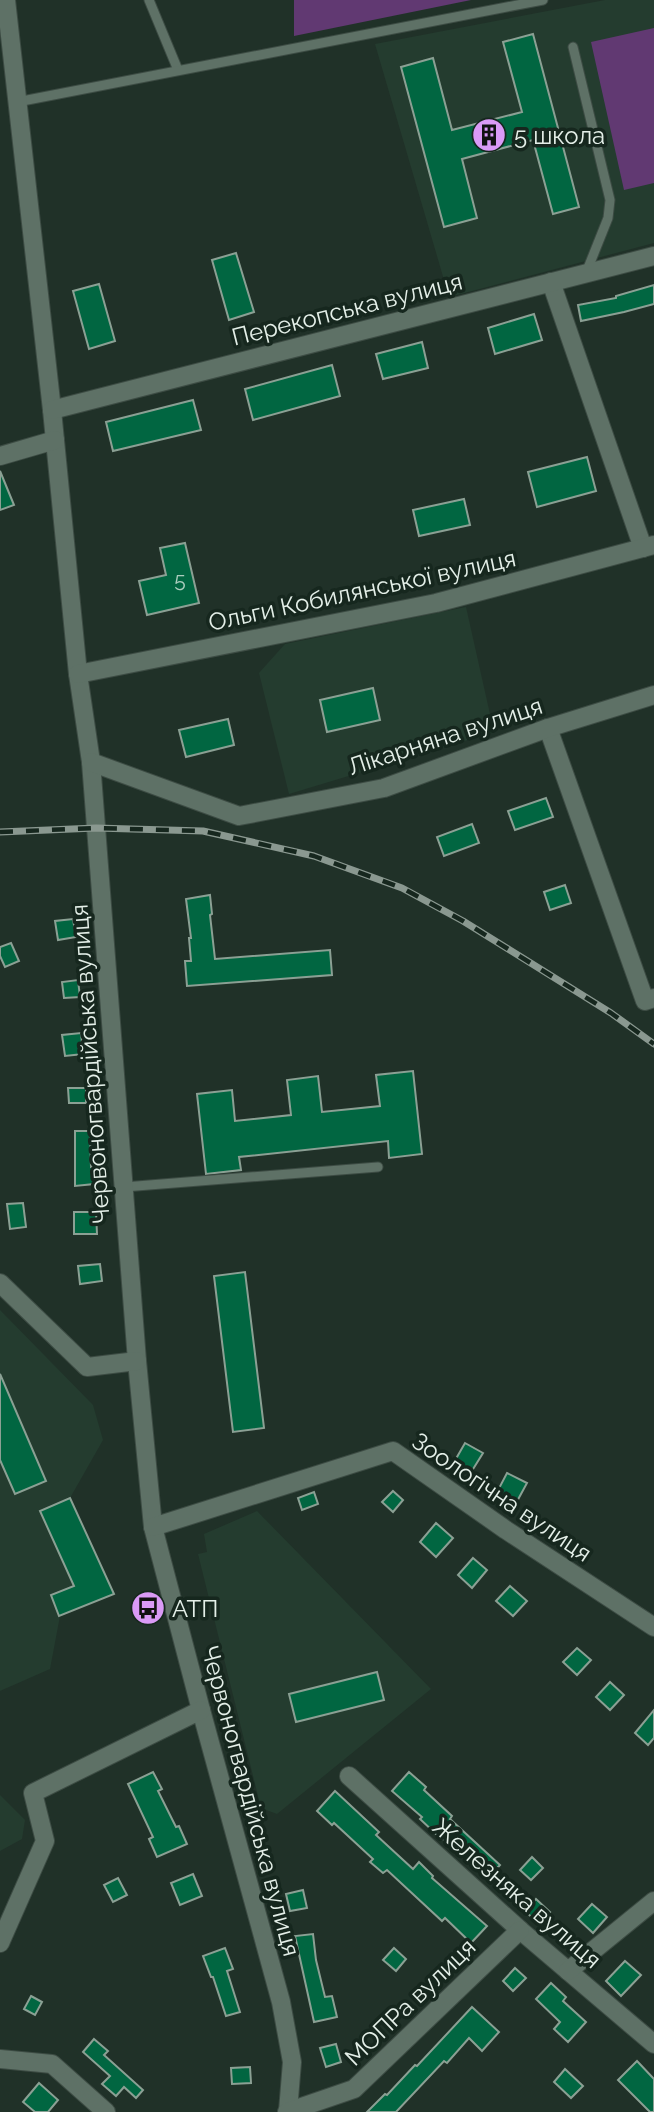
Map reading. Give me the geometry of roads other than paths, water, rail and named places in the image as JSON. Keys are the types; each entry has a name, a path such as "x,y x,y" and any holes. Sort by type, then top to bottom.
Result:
{"street":[{"name":"Червоногвардійська вулиця","path":"6,0 52,410 78,674 91,762 137,1361 153,1527 281,2002 292,2062 288,2111"},
{"name":"Перекопська вулиця","path":"52,410 654,256"},
{"path":"551,282 648,547"},
{"path":"0,456 55,440"},
{"name":"Ольги Кобилянської вулиця","path":"78,674 436,603 648,547"},
{"name":"Лікарняна вулиця","path":"91,762 239,816 384,788 548,727 654,695"},
{"path":"548,727 651,1004"},
{"path":"0,1283 87,1367 137,1361"},
{"name":"Зоологічна вулиця","path":"153,1527 393,1451 506,1530 654,1627"},
{"path":"0,1944 45,1841 33,1793 201,1710"},
{"name":"Железняка вулиця","path":"349,1776 520,1930 654,2045"},
{"path":"568,1971 654,1901"},
{"name":"МОПРа вулиця","path":"288,2111 354,2089 520,1930"},
{"path":"0,2059 52,2064 106,2112"}],"lane":[{"path":"149,0 178,70"},
{"path":"17,102 543,0"},
{"path":"573,47 610,200 608,219 586,273"},
{"path":"124,1187 378,1167"}],"railway":[{"path":"0,832 96,828 203,831 314,856 402,888 463,921 611,1013 654,1044"}],"place":[{"name":"5 школа","path":"489,135"},
{"name":"АТП","path":"148,1608"}]}
